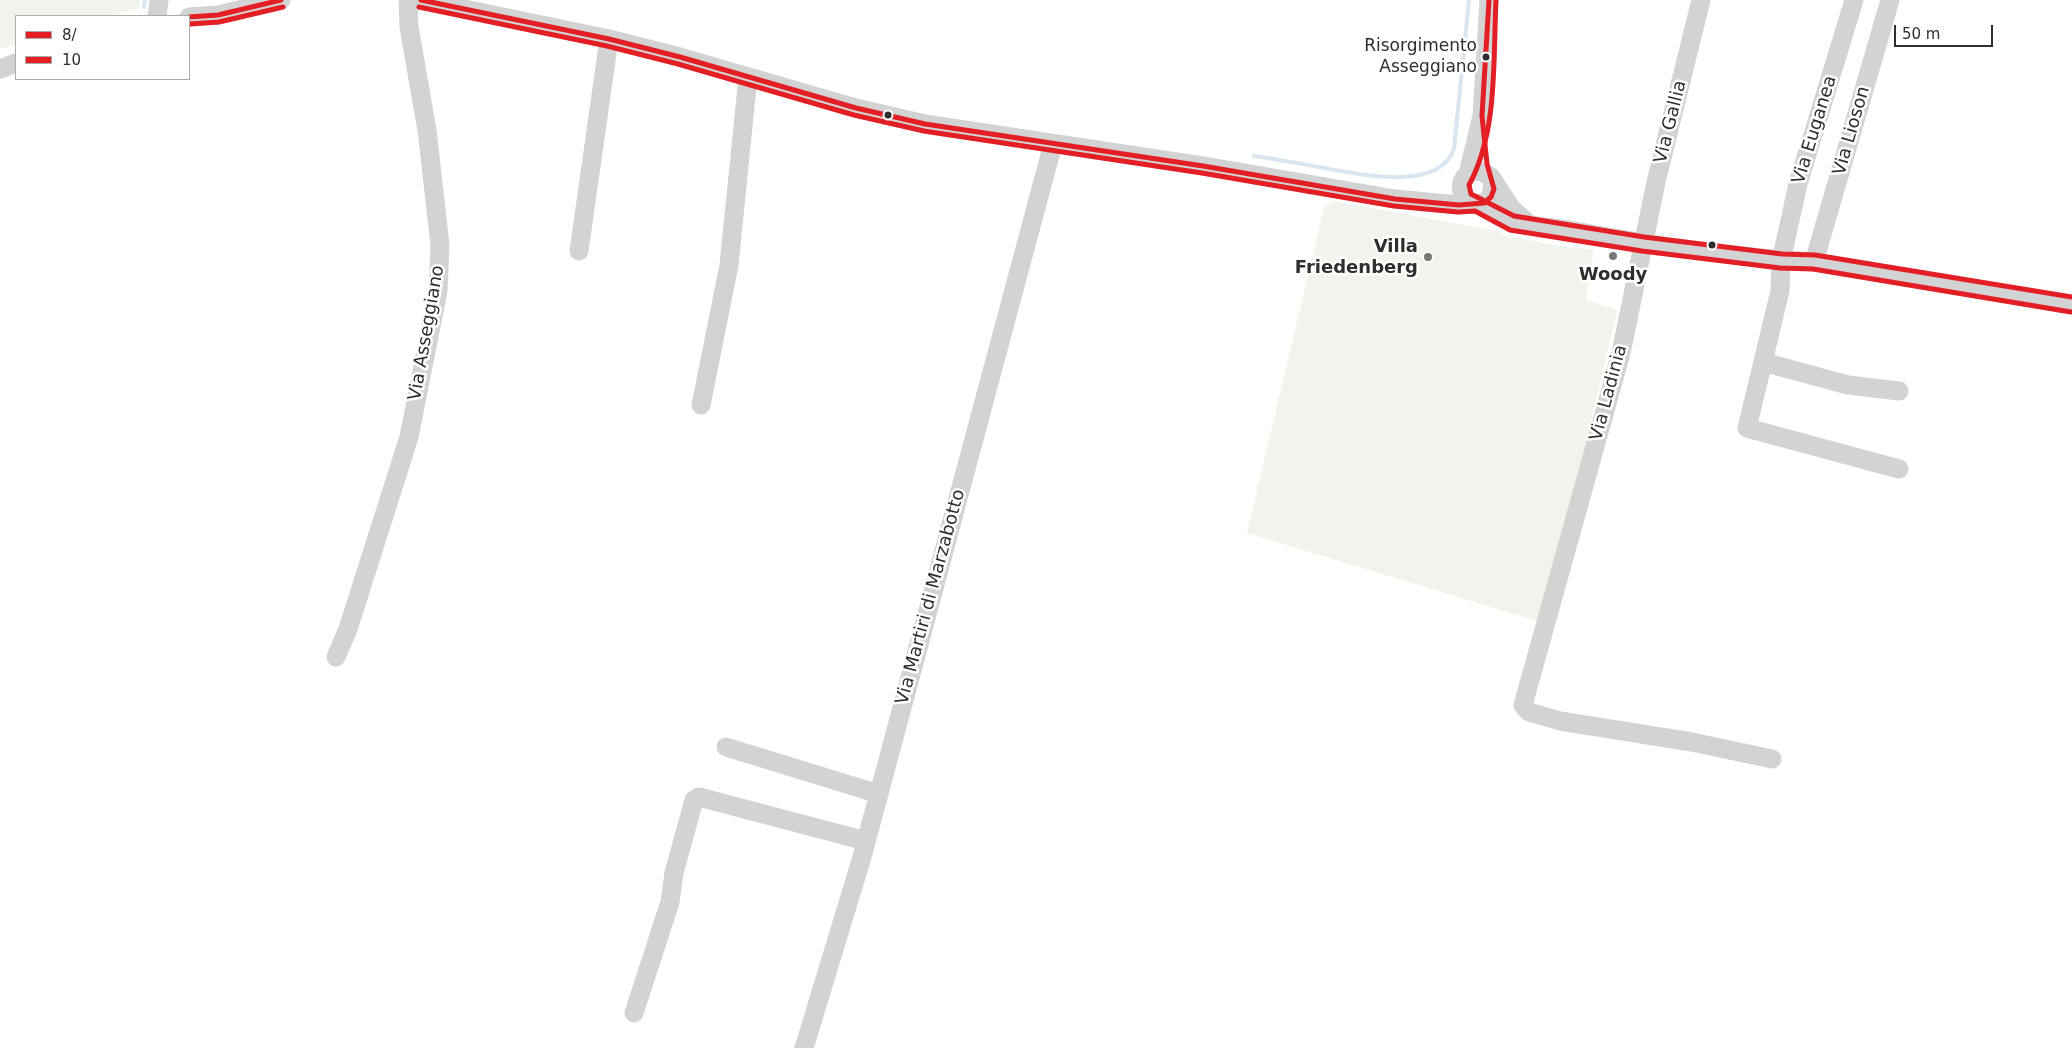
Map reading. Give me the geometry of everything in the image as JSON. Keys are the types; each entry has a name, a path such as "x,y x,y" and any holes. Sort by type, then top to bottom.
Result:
{"street":[{"path":"157,15 159,0"},
{"path":"190,17 215,16 280,0"},
{"name":"Via Asseggiano","path":"336,657 348,629 408,437 438,291 439,235 427,130 409,27 408,0"},
{"path":"421,0 609,39 898,118 1193,165 1395,200 1459,205 1475,204 1491,197 1492,180 1482,116"},
{"path":"1489,0 1482,116 1465,179 1463,195 1475,204 1505,220 1530,226 1643,244 1814,262 2072,305"},
{"name":"Via Gallia","path":"1643,244 1701,0"},
{"name":"Via Euganea","path":"1781,260 1798,184 1854,0"},
{"name":"Via Lioson","path":"1814,262 1890,0"},
{"path":"579,251 609,39"},
{"path":"0,69 15,63"},
{"path":"701,405 729,265 748,77"},
{"name":"Via Martiri di Marzabotto","path":"804,1048 879,794 1053,144"},
{"path":"1416,201 1480,171 1492,180 1511,208 1530,226"},
{"name":"Via Ladinia","path":"1643,244 1621,353 1523,705 1528,712 1560,721 1692,742 1772,759"},
{"path":"1781,260 1780,291 1747,428 1899,469"},
{"path":"1763,362 1848,385 1899,391"},
{"path":"726,747 879,794"},
{"path":"634,1012 670,902 674,872 694,800 699,797 866,841"}],"shaded area":[{"path":"0,0 140,0 139,8 112,15 15,15 15,44 0,49"},
{"path":"1334,201 1497,231 1502,235 1565,247 1594,250 1586,300 1617,310 1544,623 1247,533 1324,208"}],"waterway":[{"path":"144,7 145,0"},
{"path":"1254,156 1352,173 1393,177 1413,176 1431,172 1445,163 1454,149 1469,0"}],"transit line":[{"name":"8/","path":"190,17 218,15 281,0"},
{"name":"8/","path":"421,0 609,39 680,57 856,108 925,124 1203,166 1395,199 1459,205 1484,203 1491,197 1494,189 1487,164 1482,116 1489,0"},
{"path":"1496,0 1494,71 1489,119 1485,142 1469,185 1471,194 1514,216 1644,237 1782,254 1815,255 2072,297"},
{"name":"10","path":"190,24 219,22 283,7"},
{"name":"10","path":"419,7 607,46 678,64 854,115 924,131 1202,173 1394,206 1458,212 1475,211 1510,230 1642,251 1780,268 1813,269 2071,312"}],"place":[{"name":"Risorgimento Asseggiano","path":"1486,57"},
{"name":"Woody","path":"1613,256"},
{"name":"Villa Friedenberg","path":"1428,257"}]}
